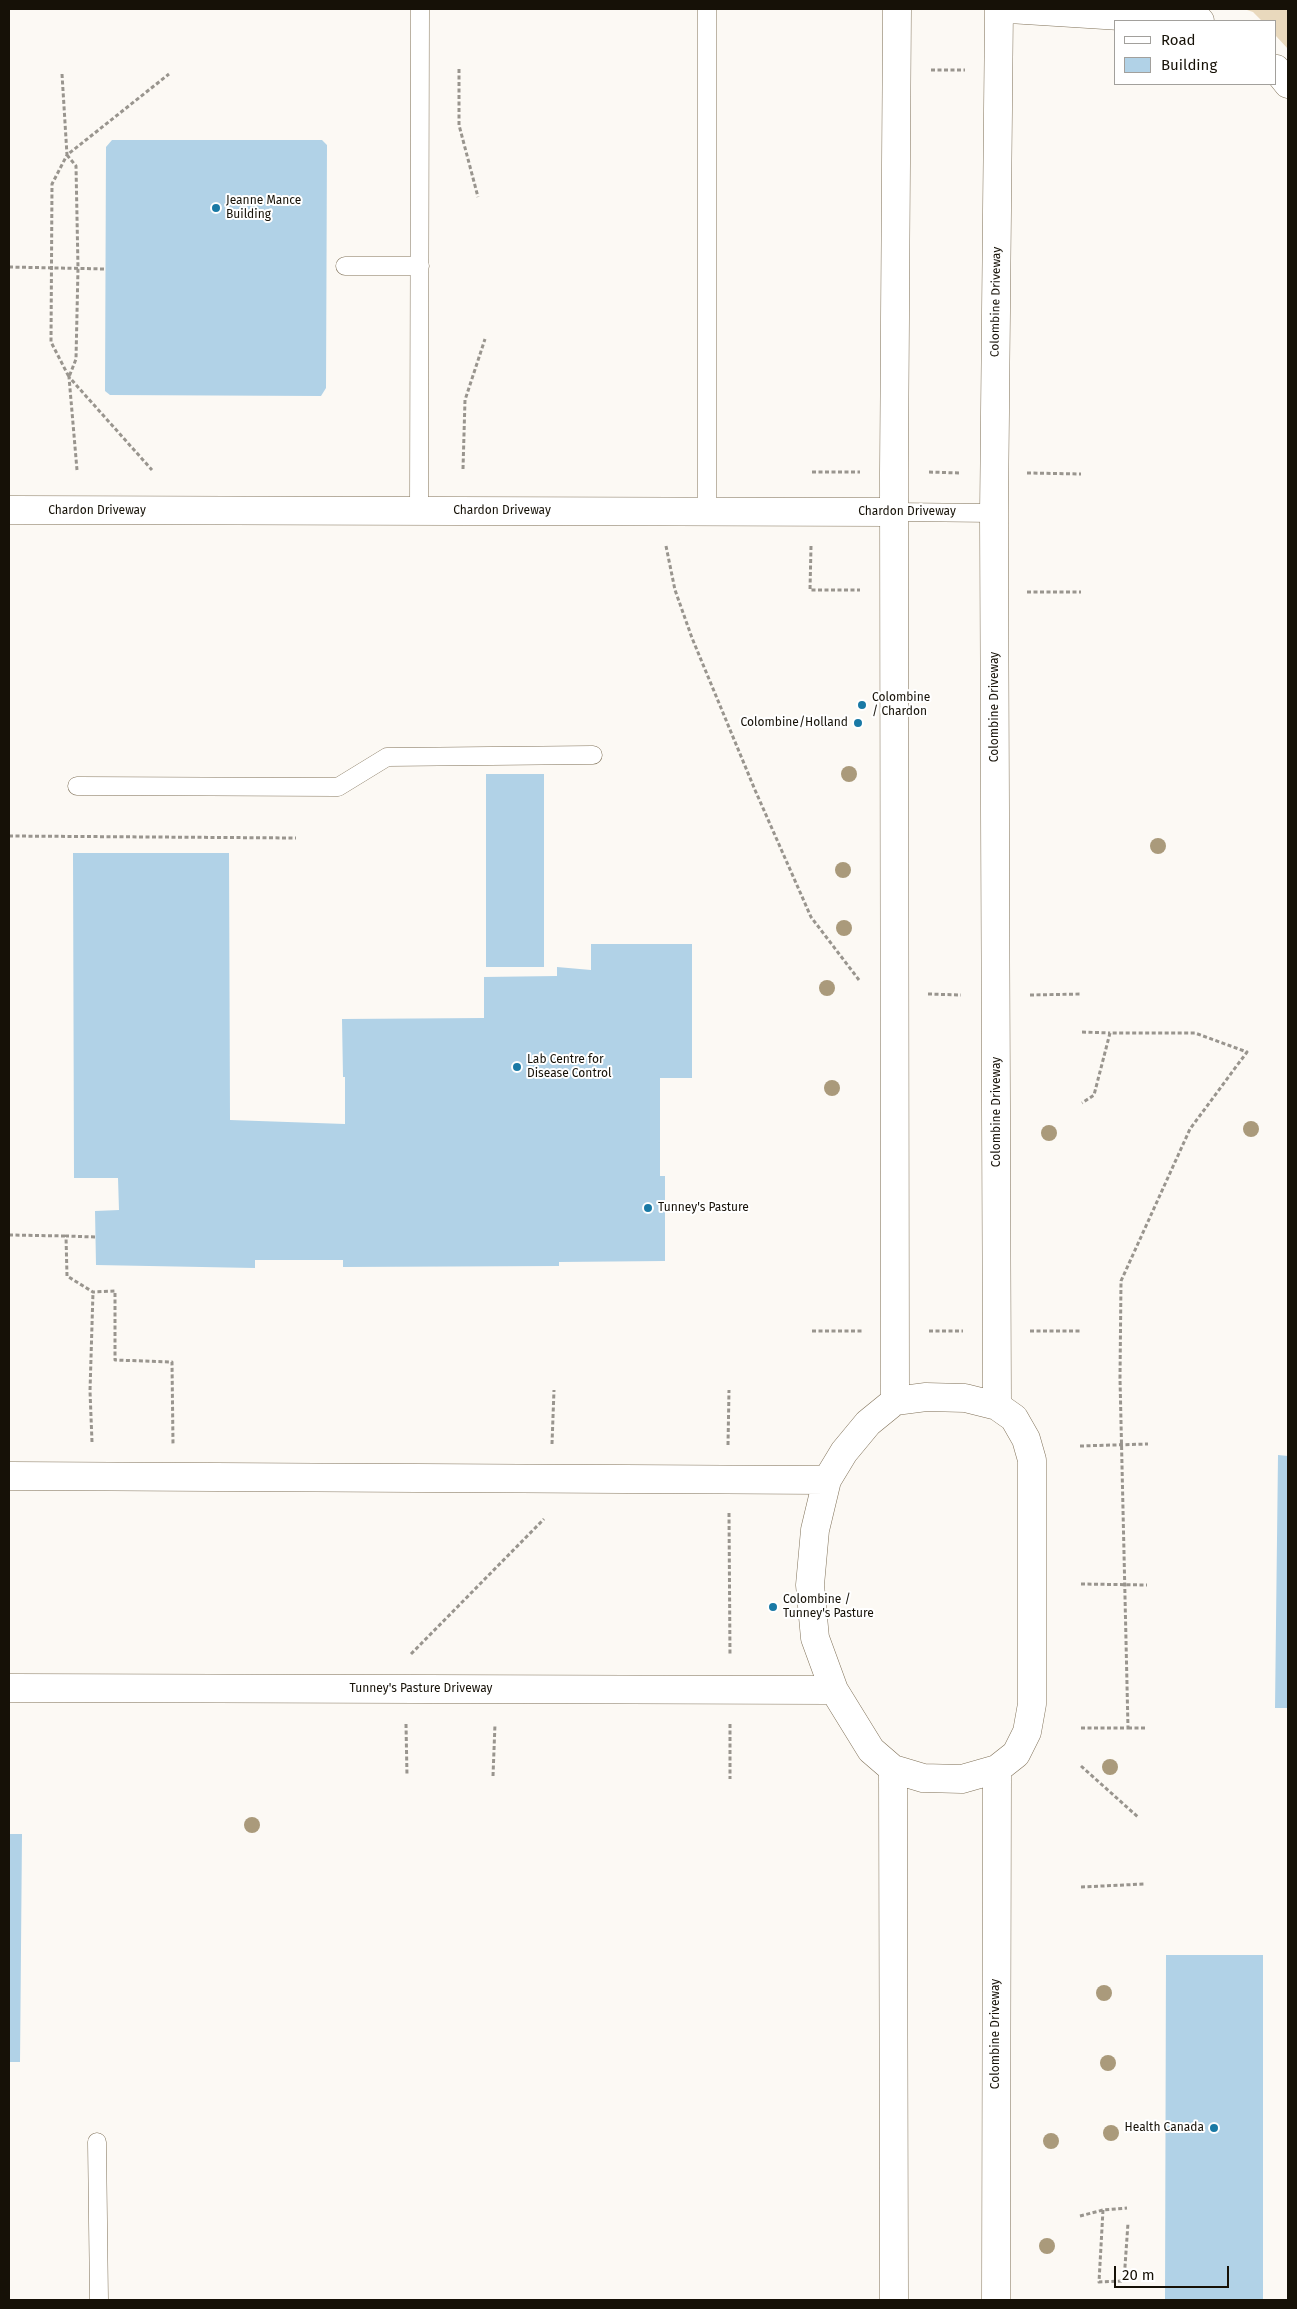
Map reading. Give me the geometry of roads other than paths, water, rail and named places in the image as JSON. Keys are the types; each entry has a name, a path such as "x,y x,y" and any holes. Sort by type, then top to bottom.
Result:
{"street":[{"path":"895,1401 894,512 897,9"},
{"name":"Colombine Driveway","path":"997,1406 994,513 999,9"},
{"path":"1009,9 1196,20"},
{"path":"1277,70 1288,84"},
{"name":"Chardon Driveway","path":"9,510 894,512"},
{"path":"926,1397 965,1398 997,1406 1014,1418 1026,1439 1032,1460 1032,1704 1027,1732 1016,1754 997,1769 962,1779 923,1778 893,1769 871,1750 834,1690 815,1638 810,1585 815,1530 827,1480 844,1452 868,1423 895,1401 926,1397"},
{"path":"9,1476 827,1480"},
{"name":"Tunney's Pasture Driveway","path":"9,1688 834,1690"},
{"path":"893,1769 894,2300"},
{"name":"Colombine Driveway","path":"996,2300 997,1769"}],"lane":[{"path":"419,511 420,9"},
{"path":"707,9 707,512"},
{"path":"345,266 420,266"},
{"name":"Chardon Driveway","path":"894,512 994,513"},
{"path":"77,786 338,787 387,757 593,755"},
{"path":"97,2142 99,2300"}],"place":[{"name":"Jeanne Mance Building","path":"216,208"},
{"name":"Colombine / Chardon","path":"862,705"},
{"name":"Colombine/Holland","path":"858,723"},
{"name":"Lab Centre for Disease Control","path":"517,1067"},
{"name":"Tunney's Pasture","path":"648,1208"},
{"name":"Colombine / Tunney's Pasture","path":"773,1607"},
{"name":"Health Canada","path":"1214,2128"}]}
